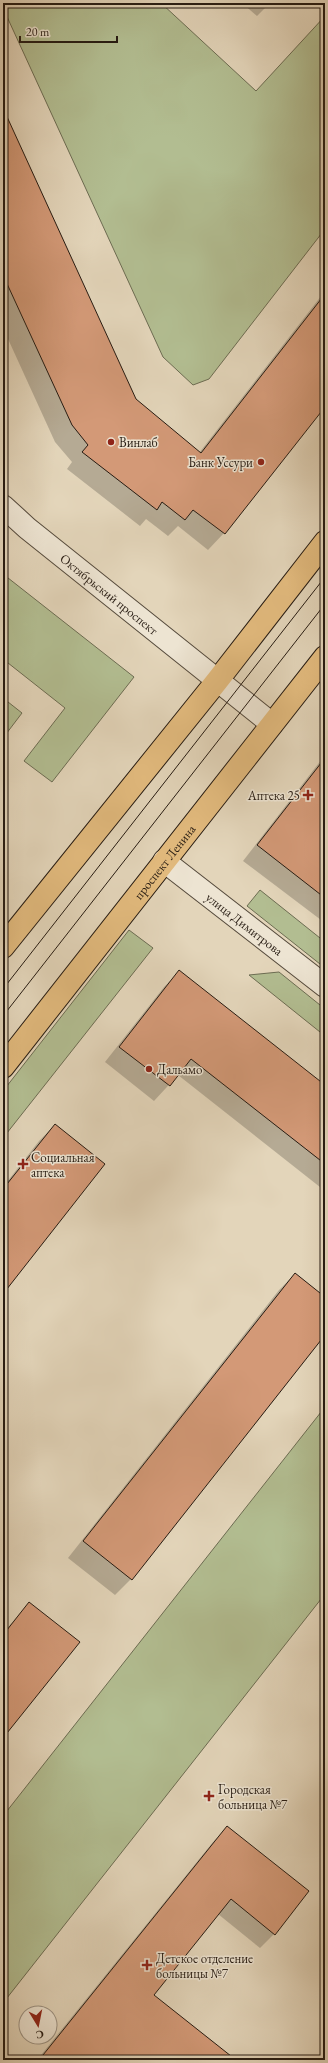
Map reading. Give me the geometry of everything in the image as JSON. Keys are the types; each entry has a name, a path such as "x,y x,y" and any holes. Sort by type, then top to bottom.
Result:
{"highway":[{"path":"3,947 217,681 325,542"},
{"name":"проспект Ленина","path":"3,1067 164,860 325,657"}],"street":[{"name":"Октябрьский проспект","path":"3,506 27,528 272,724"},
{"path":"3,521 27,528"},
{"name":"улица Димитрова","path":"164,860 325,986"}],"green space":[{"path":"3,3 161,3 256,91 325,16 325,229 209,379 193,385 163,357 3,8"},
{"path":"3,574 134,677 52,782 24,761 65,708 3,659"},
{"path":"3,698 22,713 3,738"},
{"path":"260,890 325,942 325,968 247,906"},
{"path":"129,930 153,948 3,1138 3,1091"},
{"path":"279,972 325,1009 325,1036 249,975"},
{"path":"325,1407 325,1594 3,2003 3,1816"}],"building":[{"path":"3,108 136,399 201,453 325,294 325,407 225,534 193,510 185,520 162,502 157,510 82,452 88,445 72,425 3,275"},
{"path":"325,758 325,898 257,845"},
{"path":"179,970 325,1085 325,1164 191,1059 170,1086 119,1047"},
{"path":"55,1124 105,1164 3,1294 3,1189"},
{"path":"295,1273 325,1297 325,1335 132,1580 83,1541"},
{"path":"29,1602 80,1642 3,1738 3,1635"},
{"name":"Детское отделение больницы №7","path":"227,1826 309,1891 275,1935 231,1899 154,1995 236,2060 39,2060 51,2045 58,2045 58,2036"}],"tram line":[{"path":"3,989 325,577"},
{"path":"3,1016 325,604"}],"place":[{"name":"Винлаб","path":"111,442"},
{"name":"Банк Уссури","path":"261,462"},
{"name":"Аптека 25","path":"308,795"},
{"name":"Дальамо","path":"149,1069"},
{"name":"Социальная аптека","path":"23,1164"},
{"name":"Городская больница №7","path":"209,1796"},
{"name":"Детское отделение больницы №7","path":"147,1965"}]}
